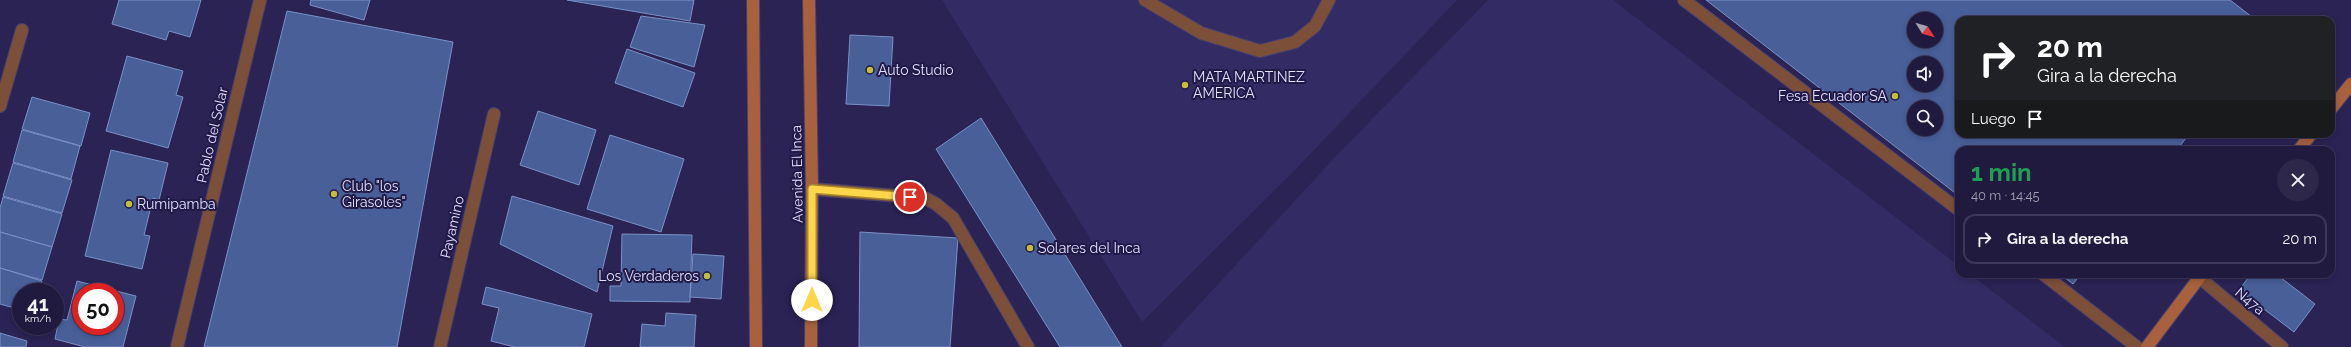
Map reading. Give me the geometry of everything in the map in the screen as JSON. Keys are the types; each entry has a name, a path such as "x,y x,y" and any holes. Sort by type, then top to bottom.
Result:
{"main road":[{"path":"753,0 756,347"},
{"name":"Avenida El Inca","path":"809,0 812,189 811,347"},
{"path":"2335,104 2351,84"},
{"path":"2302,146 2309,138"},
{"path":"2147,347 2198,278"}],"street":[{"name":"Pablo del Solar","path":"177,347 260,0"},
{"path":"1145,0 1201,33 1260,51 1295,42 1315,26 1329,0"},
{"path":"1684,0 1955,207"},
{"path":"0,106 22,30"},
{"name":"Payamino","path":"440,347 494,114"},
{"path":"812,189 924,198 936,204 954,218 1028,347"},
{"path":"2048,278 2137,347"},
{"name":"N47a","path":"2203,278 2282,347"}],"shaded area":[{"name":"MATA MARTINEZ AMERICA","path":"942,0 1457,0 1295,170 1142,322"},
{"path":"1488,0 1613,0 1955,263 1955,278 1975,278 2065,347 1160,347 1336,156"}],"building":[{"path":"119,0 201,0 190,37 169,31 166,40 112,24"},
{"path":"311,0 370,0 364,20 310,5"},
{"path":"567,0 694,0 690,21"},
{"name":"Fesa Ecuador SA","path":"1706,0 2230,0 2251,16 1955,16 1955,138 2186,138 2180,146 1955,146 1955,193"},
{"name":"Club \"los Girasoles\"","path":"287,11 453,42 397,347 204,347"},
{"path":"641,16 705,25 694,67 630,47"},
{"name":"Auto Studio","path":"850,35 893,37 889,106 846,104"},
{"path":"627,49 695,73 683,107 615,83"},
{"path":"127,56 183,71 176,95 183,97 168,148 106,131"},
{"path":"32,97 90,113 81,146 22,129"},
{"path":"538,111 596,130 579,185 520,165"},
{"name":"Solares del Inca","path":"981,118 1122,347 1060,347 936,149"},
{"path":"22,130 80,146 71,179 13,162"},
{"path":"610,135 684,159 661,232 587,209"},
{"path":"111,150 168,163 159,200 153,198 144,235 150,236 142,269 85,256"},
{"path":"13,163 72,180 62,213 3,196"},
{"path":"512,196 613,226 597,292 500,244"},
{"path":"3,197 62,214 52,247 0,232 0,208"},
{"path":"0,232 52,247 42,280 0,268"},
{"path":"860,232 958,238 950,347 859,347"},
{"path":"622,234 692,235 690,302 610,301 610,286 621,286"},
{"name":"Los Verdaderos","path":"693,254 724,256 721,299 690,297"},
{"path":"0,268 42,281 41,283 12,283 12,307 0,304"},
{"path":"2065,278 2078,278 2073,284"},
{"path":"2248,278 2281,278 2315,304 2294,332 2239,290"},
{"path":"486,287 592,314 584,347 515,347 491,341 499,308 482,304"},
{"path":"124,293 136,296 123,347 85,347 55,339 56,335 64,335 64,320 67,320 72,300 72,335 124,335"},
{"path":"666,313 696,315 694,347 640,347 642,324 665,326"},
{"path":"0,333 27,341 26,347 0,347"}],"place":[{"name":"Auto Studio","path":"870,70"},
{"name":"MATA MARTINEZ AMERICA","path":"1185,85"},
{"name":"Fesa Ecuador SA","path":"1895,96"},
{"name":"Club \"los Girasoles\"","path":"334,194"},
{"name":"Rumipamba","path":"129,204"},
{"name":"Solares del Inca","path":"1030,248"},
{"name":"Los Verdaderos","path":"707,276"}],"route":[{"path":"812,300 812,189 910,197"}]}
